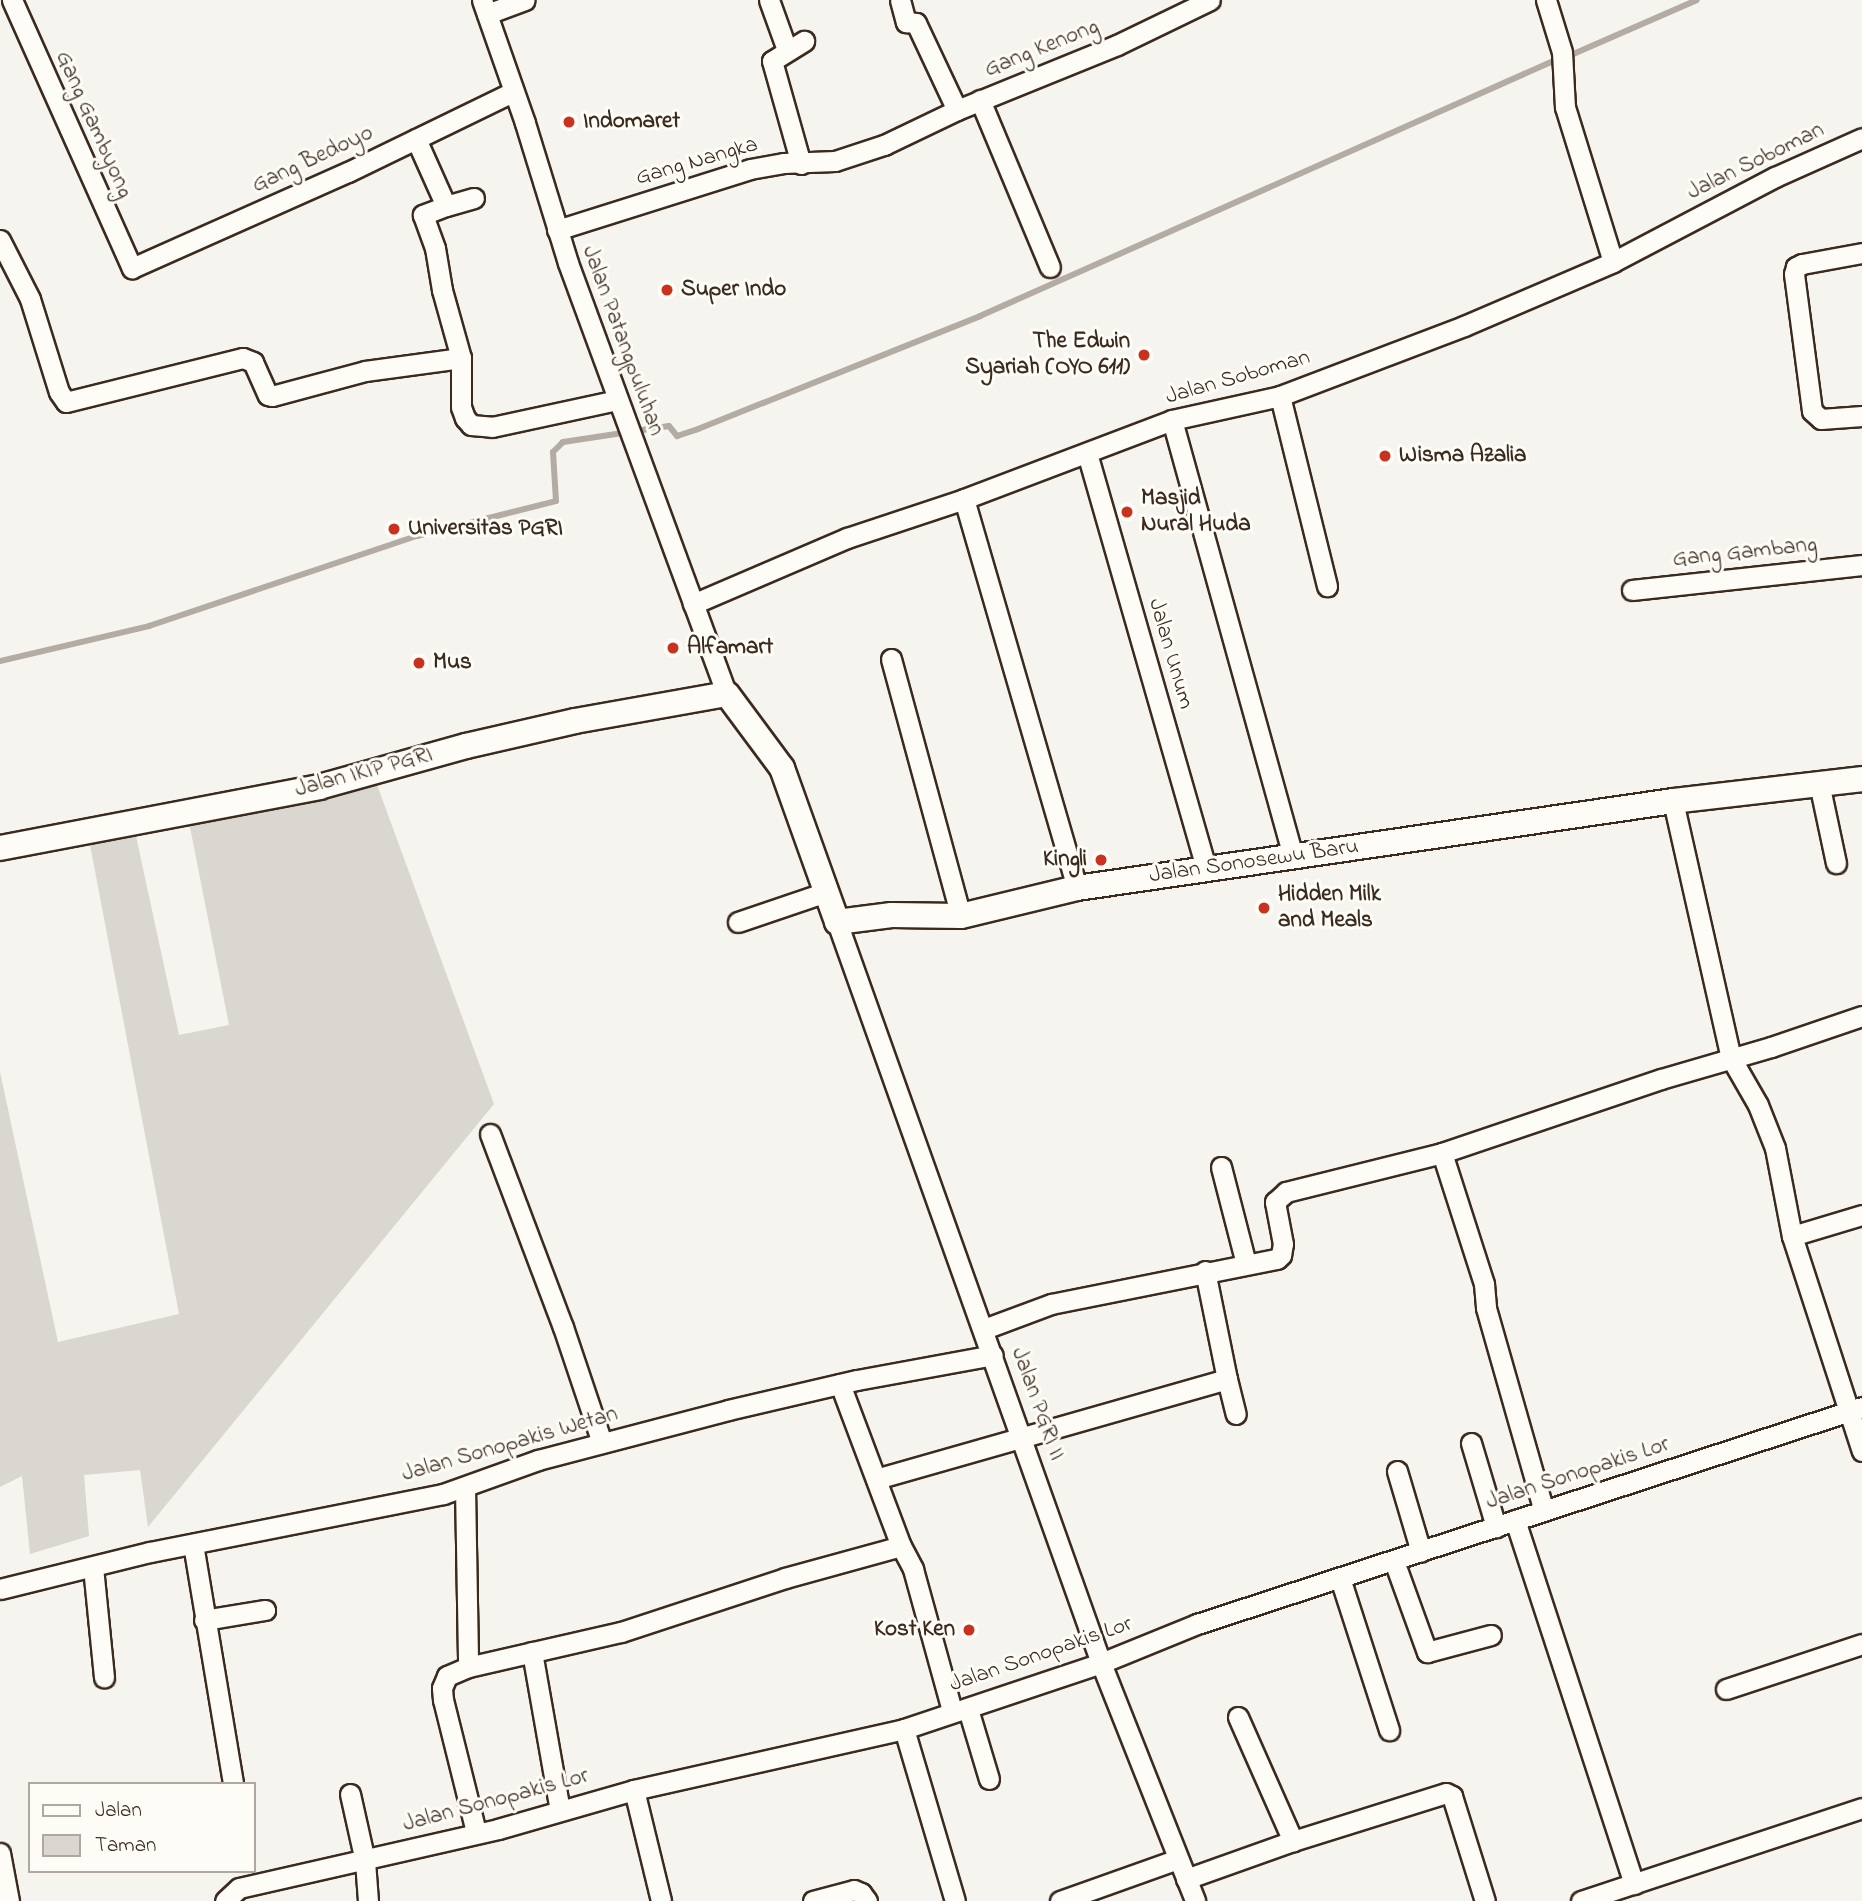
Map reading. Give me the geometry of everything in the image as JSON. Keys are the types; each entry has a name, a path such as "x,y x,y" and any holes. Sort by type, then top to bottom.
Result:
{"main road":[{"name":"Jalan IKIP PGRI","path":"0,848 319,788 466,746 575,721 727,694"},
{"path":"727,694 782,768 837,922"},
{"name":"Jalan Sonosewu Baru","path":"837,922 892,915 961,916 1077,888 1673,801 1862,779"}],"street":[{"name":"Gang Gambyong","path":"12,0 132,268"},
{"path":"484,7 525,0"},
{"path":"769,0 795,46 774,58 772,68 801,164"},
{"path":"900,0 906,22 916,23 957,110"},
{"name":"Gang Kenong","path":"892,140 980,100 1117,45 1210,0"},
{"path":"1546,0 1562,52 1565,107 1613,262"},
{"name":"Jalan Patangpuluhan","path":"484,7 557,230 617,400 727,694"},
{"name":"Gang Bedoyo","path":"132,268 513,92"},
{"path":"980,100 1050,267"},
{"name":"Jalan Soboman","path":"692,604 847,538 964,499 1172,421 1280,396 1464,326 1613,262 1775,177 1862,138"},
{"path":"416,139 446,206"},
{"name":"Gang Nangka","path":"557,230 750,169 784,163 835,161 892,140"},
{"path":"474,198 423,215 435,248 442,290 461,358 461,407 471,425 492,427 617,400"},
{"path":"0,240 30,299 59,392 66,402 243,358 253,362 265,389 272,396 365,371 461,358"},
{"path":"1862,253 1802,264 1796,267 1794,274 1810,405 1815,416 1841,419 1862,416"},
{"path":"1280,396 1327,586"},
{"path":"1172,421 1293,856"},
{"name":"Jalan Unum","path":"1087,453 1206,869"},
{"path":"964,499 1077,888"},
{"name":"Gang Gambang","path":"1632,590 1862,565"},
{"path":"891,659 961,916"},
{"path":"1819,783 1836,863"},
{"path":"1673,801 1731,1058 1763,1115 1776,1147 1792,1236 1856,1409 1862,1451"},
{"path":"738,922 826,892"},
{"name":"Jalan PGRI II","path":"837,922 1101,1663 1195,1901"},
{"path":"984,1329 1051,1304 1281,1255 1283,1244 1274,1206 1278,1197 1442,1153 1661,1079 1862,1016"},
{"path":"490,1134 563,1327 602,1443"},
{"path":"1442,1153 1484,1284 1486,1308 1544,1511"},
{"path":"1221,1167 1246,1264"},
{"path":"1792,1236 1862,1215"},
{"path":"1205,1271 1236,1413"},
{"name":"Jalan Sonopakis Wetan","path":"0,1589 193,1544 465,1487 538,1460 602,1443 840,1384 993,1355"},
{"path":"876,1479 1227,1379"},
{"path":"840,1384 901,1546 913,1569 960,1710 989,1779"},
{"name":"Jalan Sonopakis Lor","path":"233,1887 365,1861 634,1790 904,1729 1101,1663 1197,1624 1856,1409"},
{"path":"1471,1443 1496,1527"},
{"path":"1397,1471 1421,1552"},
{"path":"465,1487 468,1667"},
{"path":"1515,1520 1634,1884"},
{"path":"193,1544 233,1782"},
{"path":"476,1832 443,1699 442,1688 447,1676 468,1667 621,1633 785,1578 901,1546"},
{"path":"1394,1561 1427,1652 1491,1635"},
{"path":"93,1567 104,1676"},
{"path":"1340,1578 1389,1730"},
{"path":"204,1620 265,1610"},
{"path":"1726,1689 1862,1644"},
{"path":"532,1652 560,1811"},
{"path":"1238,1717 1293,1841"},
{"path":"904,1729 955,1901"},
{"path":"634,1790 661,1901"},
{"path":"1186,1879 1293,1841 1446,1793 1452,1796 1485,1901"},
{"path":"349,1794 365,1861 368,1901"},
{"path":"1581,1901 1862,1808"},
{"path":"0,1853 9,1901"},
{"path":"1060,1901 1178,1859"},
{"path":"813,1901 854,1890 861,1893 867,1901"}],"green space":[{"path":"376,782 494,1104 148,1527 140,1470 84,1475 89,1536 30,1554 22,1476 0,1487 0,1072 58,1342 179,1314 88,834 134,827 179,1035 229,1025 187,812"}],"waterway":[{"path":"1571,55 1697,0"},
{"path":"0,661 149,626 417,536 556,501 553,452 563,442 669,426 677,436 698,429 980,316 1551,62"}],"place":[{"name":"Indomaret","path":"569,122"},
{"name":"Super Indo","path":"667,290"},
{"name":"The Edwin Syariah (OYO 611)","path":"1144,355"},
{"name":"Wisma Azalia","path":"1385,456"},
{"name":"Masjid Nural Huda","path":"1127,512"},
{"name":"Universitas PGRI","path":"394,529"},
{"name":"Alfamart","path":"673,648"},
{"name":"Mus","path":"419,663"},
{"name":"Kingli","path":"1101,860"},
{"name":"Hidden Milk and Meals","path":"1264,908"},
{"name":"Kost Ken","path":"969,1630"}]}
